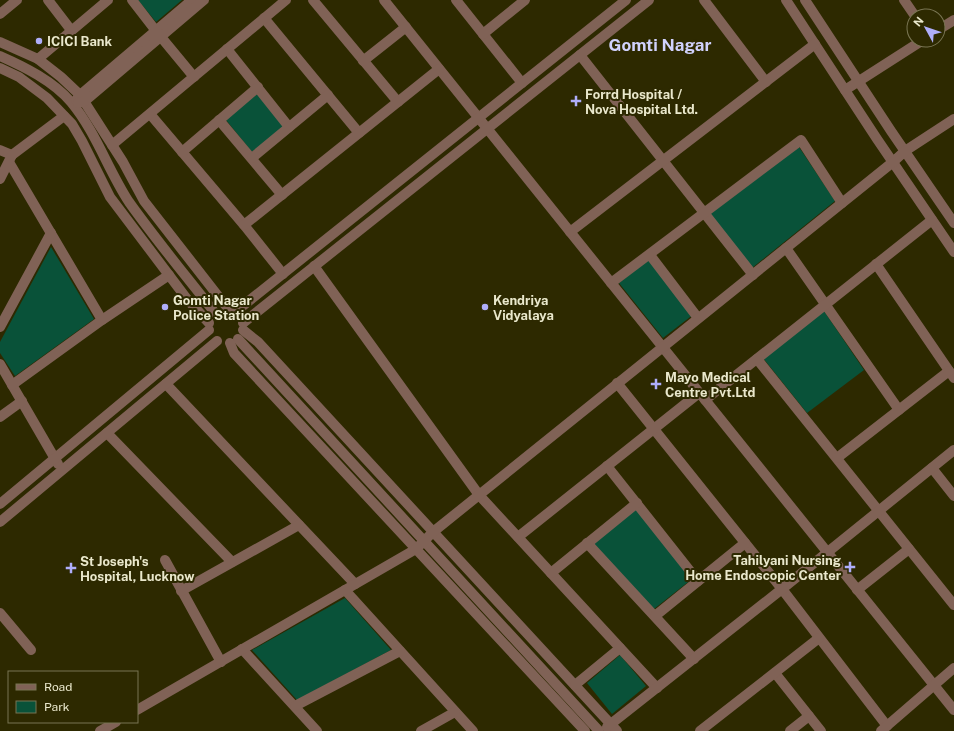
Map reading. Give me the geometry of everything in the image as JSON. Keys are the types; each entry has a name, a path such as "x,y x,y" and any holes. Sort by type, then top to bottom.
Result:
{"street":[{"path":"0,14 17,0"},
{"path":"48,0 71,30"},
{"path":"38,59 108,0"},
{"path":"132,0 194,77"},
{"path":"158,34 192,0"},
{"path":"57,108 82,98 158,34 204,0"},
{"path":"112,145 286,0"},
{"path":"313,0 398,102"},
{"path":"384,0 954,710"},
{"path":"456,0 522,83"},
{"path":"0,504 209,327 215,313 222,310 232,311 283,274 626,0"},
{"path":"0,68 19,77 47,98 72,124 110,197 209,327 212,336 217,341 222,343 238,334 314,266 649,0"},
{"path":"704,0 766,82"},
{"path":"786,0 954,252"},
{"path":"805,0 954,223"},
{"path":"483,34 520,1"},
{"path":"264,18 359,133"},
{"path":"363,60 406,27"},
{"path":"0,42 38,59 61,77 82,98 112,145 144,201 232,311 240,317 234,353 585,731"},
{"path":"570,232 815,44"},
{"path":"845,90 911,48"},
{"path":"227,49 289,127"},
{"path":"580,55 753,275"},
{"path":"0,56 18,64 48,82 70,102 83,119 129,201 215,313"},
{"path":"244,225 439,69"},
{"path":"182,152 258,87"},
{"path":"252,158 328,95"},
{"path":"150,114 244,225 283,274"},
{"path":"0,179 10,159 64,116"},
{"path":"138,709 416,548 433,532 905,151 954,119"},
{"path":"219,120 282,194"},
{"path":"611,283 801,140 842,203"},
{"path":"0,150 10,159 102,320"},
{"path":"518,537 654,429 757,359 932,220"},
{"path":"0,327 51,233"},
{"path":"786,248 899,410"},
{"path":"650,255 698,318"},
{"path":"836,458 899,410 952,374 876,264"},
{"path":"314,266 479,495 657,688"},
{"path":"12,385 102,320 169,275"},
{"path":"238,334 258,342 614,728"},
{"path":"238,334 326,436 425,540 601,731 614,728 657,688 954,450"},
{"path":"0,522 217,341"},
{"path":"757,359 954,605"},
{"path":"0,364 62,471"},
{"path":"617,383 782,589 884,728 935,686 954,668"},
{"path":"166,384 355,584"},
{"path":"0,417 22,402"},
{"path":"107,433 232,562"},
{"path":"608,466 698,581"},
{"path":"932,468 954,496"},
{"path":"551,573 637,503"},
{"path":"181,591 299,525"},
{"path":"587,543 694,659"},
{"path":"655,616 745,543"},
{"path":"857,590 909,549"},
{"path":"164,560 221,662"},
{"path":"345,590 472,731"},
{"path":"0,614 30,650"},
{"path":"700,731 819,638"},
{"path":"575,685 620,648"},
{"path":"242,649 317,731"},
{"path":"295,706 400,651"},
{"path":"775,672 821,731"},
{"path":"421,731 456,712"},
{"path":"790,731 809,716"},
{"path":"100,731 114,723"}],"green space":[{"path":"138,0 182,0 156,22"},
{"path":"257,94 284,126 252,152 226,120"},
{"path":"799,147 835,201 752,268 710,214"},
{"path":"51,247 94,319 15,376 0,353 0,342"},
{"path":"651,258 694,314 663,338 619,283"},
{"path":"824,311 864,370 807,413 763,358"},
{"path":"635,508 692,579 654,609 593,543"},
{"path":"345,598 391,650 297,700 252,650"},
{"path":"620,655 646,686 612,714 587,683"}],"place":[{"name":"ICICI Bank","path":"39,41"},
{"name":"Forrd Hospital / Nova Hospital Ltd.","path":"576,101"},
{"name":"Gomti Nagar Police Station","path":"165,307"},
{"name":"Kendriya Vidyalaya","path":"485,307"},
{"name":"Mayo Medical Centre Pvt.Ltd","path":"656,384"},
{"name":"Tahilyani Nursing Home Endoscopic Center","path":"850,567"},
{"name":"St Joseph's Hospital, Lucknow","path":"71,568"}],"district":[{"name":"Gomti Nagar","path":"660,45"}]}
